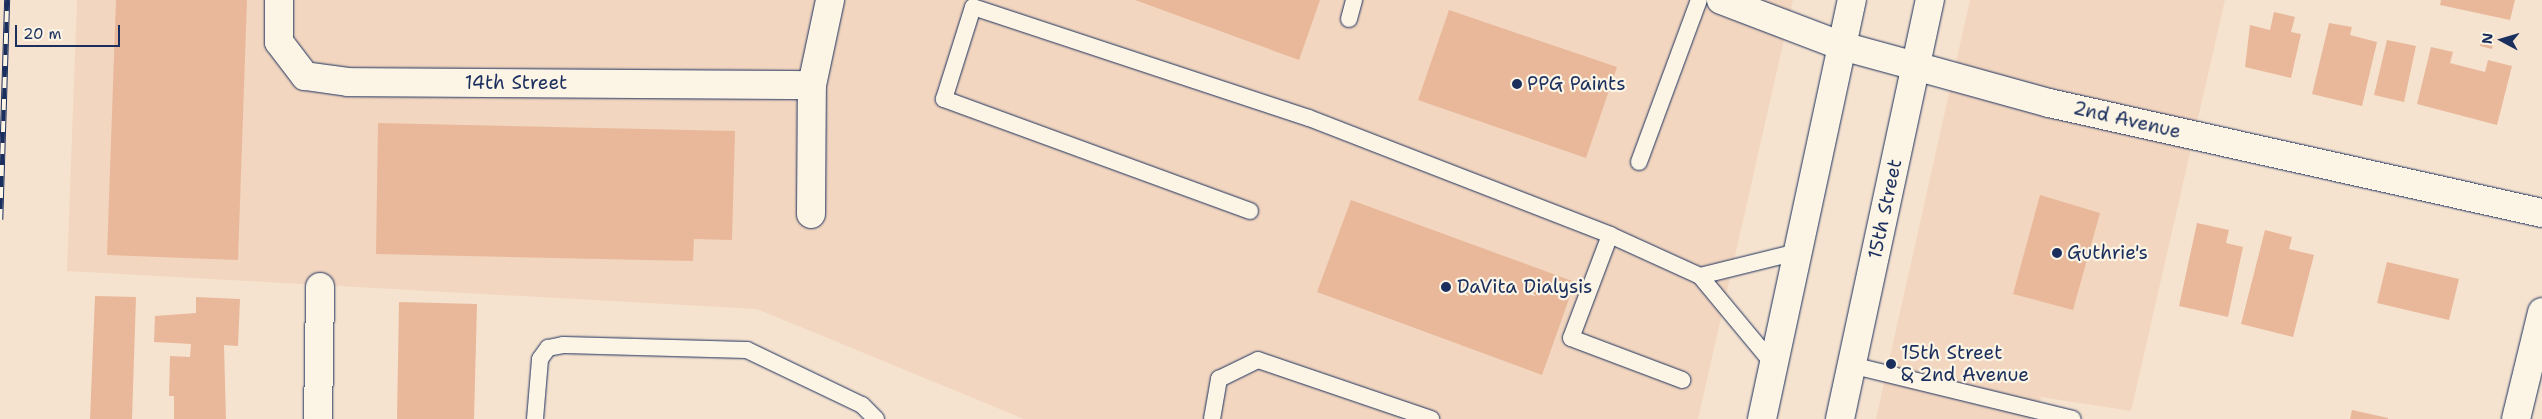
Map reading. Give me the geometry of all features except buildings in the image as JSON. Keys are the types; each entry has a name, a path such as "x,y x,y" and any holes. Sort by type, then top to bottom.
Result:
{"street":[{"name":"14th Street","path":"280,0 279,42 305,76 348,82 812,84"},
{"path":"811,214 812,84 830,0"},
{"name":"2nd Avenue","path":"1721,0 1842,46 2049,103 2542,213"},
{"path":"1762,419 1852,0"},
{"name":"15th Street","path":"1840,419 1930,0"},
{"path":"318,419 320,287"},
{"path":"2516,419 2542,312"}],"lane":[{"path":"1349,19 1354,0"},
{"path":"1638,162 1699,0"},
{"path":"1250,211 944,99 973,7 1309,118 1610,235 1700,276 1773,364"},
{"path":"1610,235 1571,338 1682,380"},
{"path":"1700,276 1797,252"},
{"path":"535,419 540,359 548,348 563,345 747,350 862,405 876,419"},
{"path":"1212,419 1219,379 1258,360 1386,412 1431,419"},
{"path":"1851,365 2073,419"}],"shaded area":[{"path":"77,0 1793,0 1698,419 1024,419 757,309 67,271"},
{"path":"1970,0 2225,0 2131,411 2041,397 2037,419 1876,419"}],"railway":[{"path":"0,220 7,0"}],"place":[{"name":"PPG Paints","path":"1517,84"},
{"name":"Guthrie's","path":"2057,253"},
{"name":"DaVita Dialysis","path":"1446,287"},
{"name":"15th Street & 2nd Avenue","path":"1891,364"}]}
